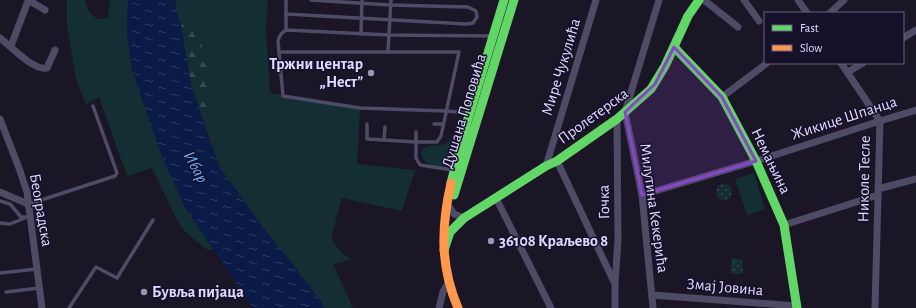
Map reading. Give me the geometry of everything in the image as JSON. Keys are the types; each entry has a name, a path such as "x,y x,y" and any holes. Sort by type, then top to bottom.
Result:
{"street":[{"name":"Душана Поповића","path":"444,231 498,37 504,0"},
{"name":"Душана Поповића","path":"458,308 448,283 444,263 445,207 469,113 514,0"},
{"name":"Мире Чукулића","path":"546,166 596,0"},
{"path":"626,112 659,0"},
{"name":"Пролетерска","path":"444,250 450,232 464,218 556,161 617,119 642,98 655,84 688,16 699,0"},
{"path":"704,0 738,27"},
{"path":"744,0 759,21"},
{"path":"798,0 806,12"},
{"path":"831,12 844,0"},
{"path":"10,46 28,1 45,10"},
{"path":"904,37 916,30"},
{"path":"0,38 29,62 44,69 47,68 55,50"},
{"name":"Немањина","path":"674,47 722,97 756,161 784,225 797,307"},
{"path":"722,97 766,64"},
{"name":"Николе Тесле","path":"842,64 880,121 875,308"},
{"path":"848,72 861,64"},
{"name":"Жикице Шпанца","path":"642,195 756,161 916,110"},
{"name":"Милутина Кекерића","path":"626,112 642,195 653,308"},
{"name":"Београдска","path":"0,119 20,168 26,192 28,218 42,308"},
{"name":"Гочка","path":"615,308 618,240 617,119"},
{"path":"556,161 615,284"},
{"path":"784,225 916,178"},
{"path":"0,192 28,204"},
{"path":"496,198 551,308"},
{"path":"450,208 454,214 464,218"},
{"path":"439,308 443,292 448,283"},
{"name":"Змај Јовина","path":"652,295 797,307"}],"lane":[{"path":"286,0 286,30"},
{"path":"286,14 470,24 474,22 477,17 476,11 471,7 390,2 311,0"},
{"path":"361,34 362,2"},
{"path":"388,51 390,2"},
{"path":"469,113 360,108 283,96 279,52 280,34 286,30 389,35 498,37"},
{"path":"279,52 459,52 441,136 438,142 367,139 368,124"},
{"path":"28,204 115,176 117,173 93,106"},
{"path":"434,124 443,124"},
{"path":"384,140 385,127"},
{"path":"416,132 416,158 420,165 454,170"},
{"path":"0,201 10,204 15,208 18,214 28,218"},
{"path":"0,223 10,224 28,218"},
{"path":"69,308 96,267 117,278 153,220"},
{"path":"0,273 36,269"},
{"path":"6,292 39,288"}],"highlighted area":[{"path":"674,47 722,97 756,161 642,195 625,112 655,84"}],"green space":[{"path":"67,0 85,0 88,9 93,16 104,19 108,17 110,0 128,0 127,32 132,70 160,150 184,206 213,249 212,250 206,249 184,231 176,218 152,168 127,176 99,97 86,104 76,79 67,25"},
{"path":"176,0 268,0 266,28 270,93 360,108 357,164 415,170 402,211 342,198 331,238 337,248 351,260 333,264 353,308 325,308 220,168 203,120 207,117 210,109 208,66 201,55 201,37 194,20 181,25 175,8"},
{"path":"194,20 201,37 201,55 208,66 210,109 207,117 203,120 190,79 181,25"},
{"path":"459,118 461,118 456,137 452,167 436,166 427,163 422,156 422,150 428,146 442,145 449,141 454,133"},
{"path":"754,173 765,209 747,215 735,179"},
{"path":"721,184 727,184 732,189 730,198 727,200 721,200 716,195 716,189"},
{"path":"732,258 742,260 743,274 730,273"}],"water":[{"name":"Ибар","path":"128,0 176,0 175,8 181,25 190,79 207,135 220,168 325,308 253,308 184,206 160,151 132,70 127,32"}],"traffic: fast":[{"path":"451,183 467,122 504,0"},
{"path":"454,195 514,0"},
{"path":"444,250 450,232 464,218 546,166 557,161 617,119 651,89 665,66 688,16 699,0"},
{"path":"674,47 722,97 756,161 784,225 797,308"}],"traffic: slow":[{"path":"451,183 445,215 444,246 448,277 458,308"}],"place":[{"name":"Тржни центар „Нест”","path":"371,73"},
{"name":"36108 Краљево 8","path":"491,241"},
{"name":"Бувља пијаца","path":"144,292"}]}
